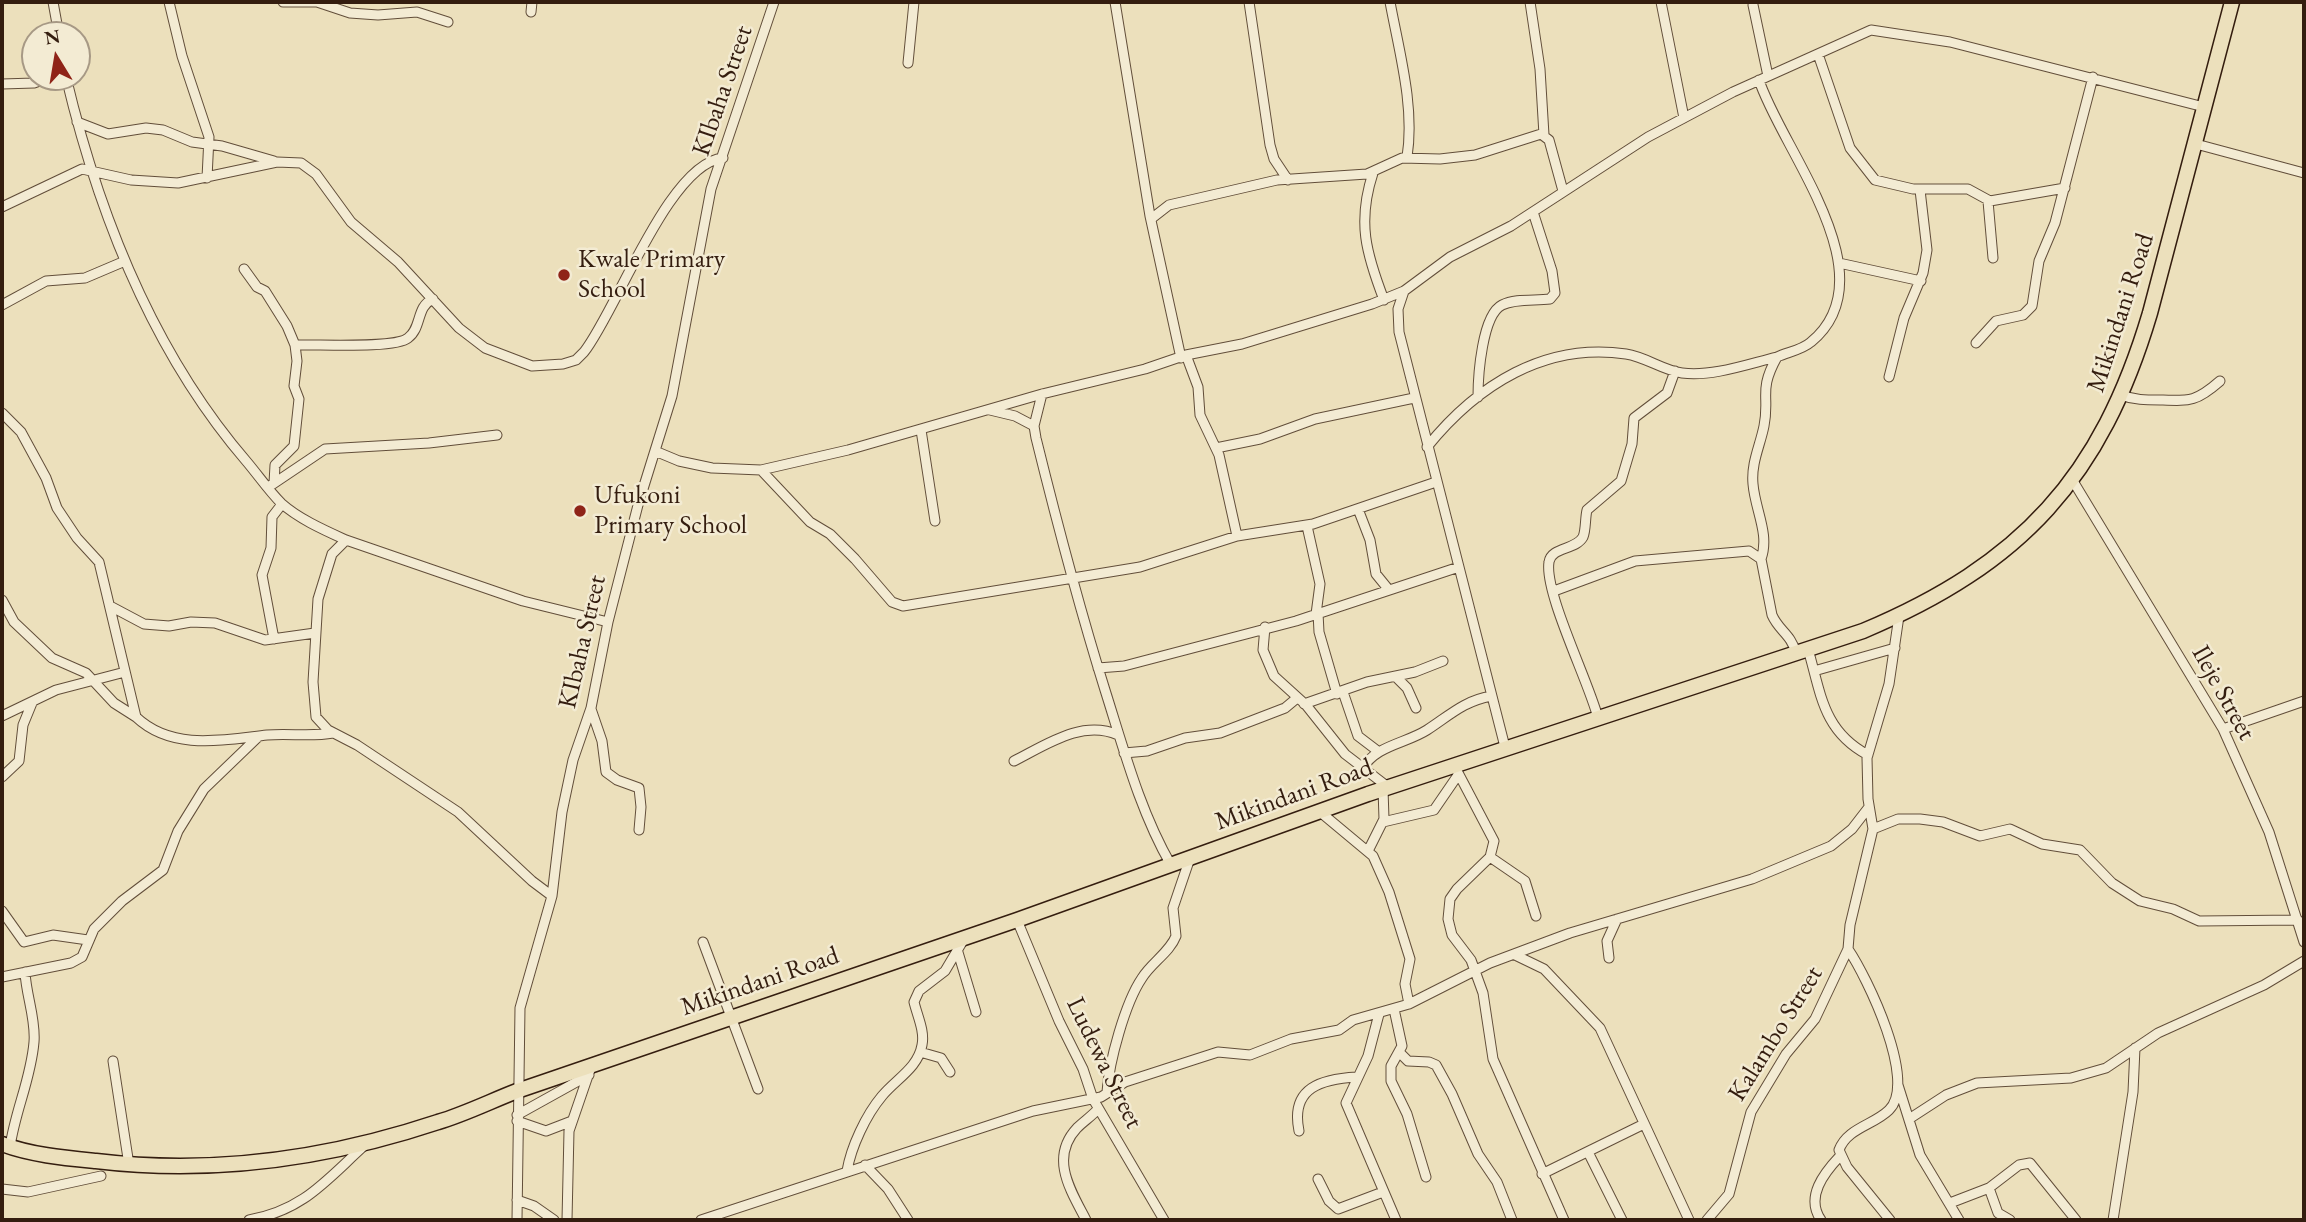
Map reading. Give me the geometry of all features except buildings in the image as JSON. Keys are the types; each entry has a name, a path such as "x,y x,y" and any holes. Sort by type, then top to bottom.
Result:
{"highway":[{"name":"Mikindani Road","path":"6,1146 129,1165 193,1168 254,1163 368,1143 440,1122 517,1091 590,1071 730,1018 961,943 1017,919 1319,811 1386,788 1456,770 1505,747 1802,651 1899,616 1980,570 2010,548 2038,522 2073,481 2112,416 2150,313 2232,2"}],"street":[{"path":"53,2 56,21"},
{"path":"169,2 209,144 208,178"},
{"path":"284,2 317,2 343,11 378,15 417,12 448,22"},
{"name":"KIbaha Street","path":"517,1220 520,1008 552,896 562,812 573,760 591,708 608,622 684,348 701,234 711,190 774,2"},
{"path":"908,63 915,2"},
{"path":"1115,2 1151,219 1183,357 1198,387 1200,415 1216,448 1237,536"},
{"path":"1249,2 1270,145 1274,159 1288,180"},
{"path":"1390,2 1408,114 1410,140 1407,157"},
{"path":"1530,2 1540,69 1544,135 1552,148 1563,191"},
{"path":"1661,2 1684,118"},
{"path":"1427,447 1444,425 1478,397 1526,367 1574,351 1637,356 1675,371 1701,373 1777,358 1810,343 1826,323 1839,295 1839,263 1830,233 1804,170 1764,95 1753,5"},
{"path":"655,451 680,461 712,468 761,470 921,430 1042,394 1183,357 1242,344 1384,300 1404,291 1450,257 1533,212 1684,118 1860,33 1882,30 1929,37 2204,107"},
{"path":"1818,54 1855,157 1875,180 1920,190 1968,189 1988,201 2064,188"},
{"path":"1976,343 1996,321 2029,312 2039,261 2055,223 2094,77"},
{"path":"2,84 21,83"},
{"path":"69,91 93,173 125,261 169,355 203,409 271,485 282,504 346,540 523,601 608,622"},
{"path":"77,122 108,134 155,129 192,142 277,162 301,163 310,169 351,222 398,262 470,337 485,348 510,359 544,366 576,360 593,341 653,227 685,181 703,164 723,158"},
{"path":"1151,219 1169,205 1288,180 1373,173 1407,157 1430,160 1475,155 1514,140 1544,135"},
{"path":"2196,144 2304,173"},
{"path":"2,207 82,169 152,182 208,178 277,162"},
{"path":"1373,173 1363,227 1370,262 1384,300"},
{"path":"1889,377 1904,318 1921,281 1927,250 1920,190"},
{"path":"1988,201 1993,258"},
{"path":"1478,397 1484,342 1493,313 1506,304 1550,299 1555,293 1552,271 1533,212"},
{"path":"2,305 46,281 85,278 125,261"},
{"path":"1839,263 1921,281"},
{"path":"244,269 257,287 265,290 295,345 297,361 294,386 299,399 294,446 275,465 271,485"},
{"path":"1404,291 1397,321 1414,398 1505,747"},
{"path":"295,345 372,345 403,341 414,332 423,306 433,299"},
{"path":"1777,358 1764,386 1764,425 1752,469 1765,541 1761,559 1772,615 1802,651 1814,671 1832,725 1850,744 1868,755"},
{"path":"1598,718 1591,690 1554,591 1550,559 1557,552 1576,545 1583,537 1587,510 1617,487 1632,444 1634,418 1667,393 1675,371"},
{"path":"2121,395 2144,401 2183,403 2200,397 2220,381"},
{"path":"1042,394 1034,426 1071,578 1124,753 1152,830 1171,865"},
{"path":"1216,448 1260,439 1315,419 1414,398"},
{"path":"986,410 1008,414 1034,426"},
{"path":"2,413 32,448 57,508 77,538 99,562 112,607 136,717"},
{"path":"921,430 934,521"},
{"path":"271,485 326,449 429,443 497,435"},
{"path":"761,470 810,522 830,534 897,606 1167,560 1237,536 1307,526 1436,482"},
{"name":"Ileje Street","path":"2073,481 2222,729 2269,832 2304,941"},
{"path":"274,639 262,575 271,548 272,517 282,504"},
{"path":"1358,509 1370,540 1371,561 1376,575 1389,590"},
{"path":"1307,526 1320,584 1317,614 1319,632 1358,736 1379,752"},
{"path":"346,540 332,554 322,581 315,633 314,712 320,724 357,745 458,812 532,881 552,896"},
{"path":"1554,591 1602,571 1648,559 1749,551 1761,559"},
{"path":"1098,668 1124,666 1317,614 1458,567"},
{"path":"2,600 14,621 52,658 82,671 94,680 114,703 153,732 219,743 258,737 333,733"},
{"path":"112,607 145,624 169,626 191,622 215,623 231,626 262,639 315,633"},
{"name":"Kalambo Street","path":"1707,1220 1729,1194 1751,1112 1786,1054 1815,1018 1848,949 1850,925 1873,829 1869,807 1868,755 1883,708 1899,616"},
{"path":"1265,627 1262,647 1271,673 1362,769 1386,788 1383,822 1369,849"},
{"path":"1814,671 1895,648"},
{"path":"1124,753 1154,749 1190,737 1220,733 1300,701 1340,693 1367,682 1396,677 1443,661"},
{"path":"2,716 19,705 32,703 56,690 125,671"},
{"path":"1396,677 1407,688 1416,708"},
{"path":"1362,769 1368,759 1427,730 1466,702 1491,696"},
{"path":"2222,729 2304,701"},
{"path":"2,777 19,761 23,725 32,703"},
{"path":"591,708 603,741 606,772 617,780 639,788 639,830"},
{"path":"1014,761 1053,740 1071,734 1102,730 1118,735"},
{"path":"2,976 76,961 84,954 94,929 122,901 163,870 174,838 204,789 258,737"},
{"path":"1383,822 1434,810 1456,770"},
{"path":"1456,770 1494,841 1490,857 1457,888 1448,908 1452,935 1471,960 1488,1012 1493,1059 1564,1220"},
{"path":"701,1220 1059,1103 1093,1099 1125,1082 1218,1052 1257,1054 1284,1041 1339,1030 1353,1020 1409,1004 1475,971 1516,955 1617,919 1740,883 1830,846 1852,829 1869,807"},
{"path":"1319,811 1369,849 1389,892 1410,959 1405,984 1409,1004"},
{"path":"1873,829 1898,819 1920,819 1943,822 1980,836 2010,829 2042,844 2080,850 2124,891 2145,904 2169,908 2199,922 2298,920"},
{"path":"1490,857 1525,881 1536,916"},
{"path":"1107,1092 1111,1064 1140,980 1176,936 1173,908 1190,858"},
{"path":"2,911 24,942 53,935 88,940"},
{"name":"Ludewa Street","path":"1017,919 1050,1001 1083,1069 1093,1099 1164,1220"},
{"path":"1609,958 1607,941 1617,919"},
{"path":"703,942 758,1089"},
{"path":"961,943 976,1012"},
{"path":"847,1171 872,1110 891,1085 910,1069 920,1052 923,1036 915,998 945,971 961,943"},
{"path":"1848,949 1864,972 1875,999 1920,1155 1959,1220"},
{"path":"1516,955 1544,969 1594,1019 1628,1083 1689,1220"},
{"path":"1909,1119 1946,1095 1978,1083 2087,1074 2115,1064 2158,1033 2264,985 2304,961"},
{"path":"6,1146 28,1084 35,1038 25,972"},
{"path":"1394,1009 1400,1053 1408,1062 1429,1062 1436,1065 1456,1101 1478,1154 1499,1187 1512,1220"},
{"path":"1380,1014 1368,1056 1346,1103 1396,1220"},
{"path":"2113,1220 2133,1092 2135,1048"},
{"path":"920,1052 941,1058 950,1072"},
{"path":"1400,1053 1391,1066 1391,1081 1407,1114 1426,1177"},
{"path":"113,1062 129,1165"},
{"path":"517,1118 590,1071"},
{"path":"567,1220 569,1131 590,1071"},
{"path":"1299,1131 1298,1108 1309,1092 1324,1080 1357,1077"},
{"path":"1890,1220 1840,1156 1839,1150 1846,1138 1888,1112 1895,1103 1898,1083"},
{"path":"1086,1220 1065,1177 1063,1157 1073,1133 1098,1109"},
{"path":"517,1118 546,1131 572,1121"},
{"path":"1542,1174 1644,1124"},
{"path":"249,1220 280,1214 304,1200 368,1143"},
{"path":"1588,1152 1622,1220"},
{"path":"1821,1220 1815,1205 1816,1191 1840,1156"},
{"path":"1950,1203 1989,1188 2019,1165 2030,1163 2076,1220"},
{"path":"865,1165 888,1189 908,1220"},
{"path":"2,1189 28,1192 101,1176"},
{"path":"1318,1179 1329,1201 1338,1209 1383,1192"},
{"path":"1989,1188 1998,1213 2010,1220"},
{"path":"517,1200 534,1206 554,1220"}],"place":[{"name":"Kwale Primary School","path":"564,275"},
{"name":"Ufukoni Primary School","path":"580,511"}]}
